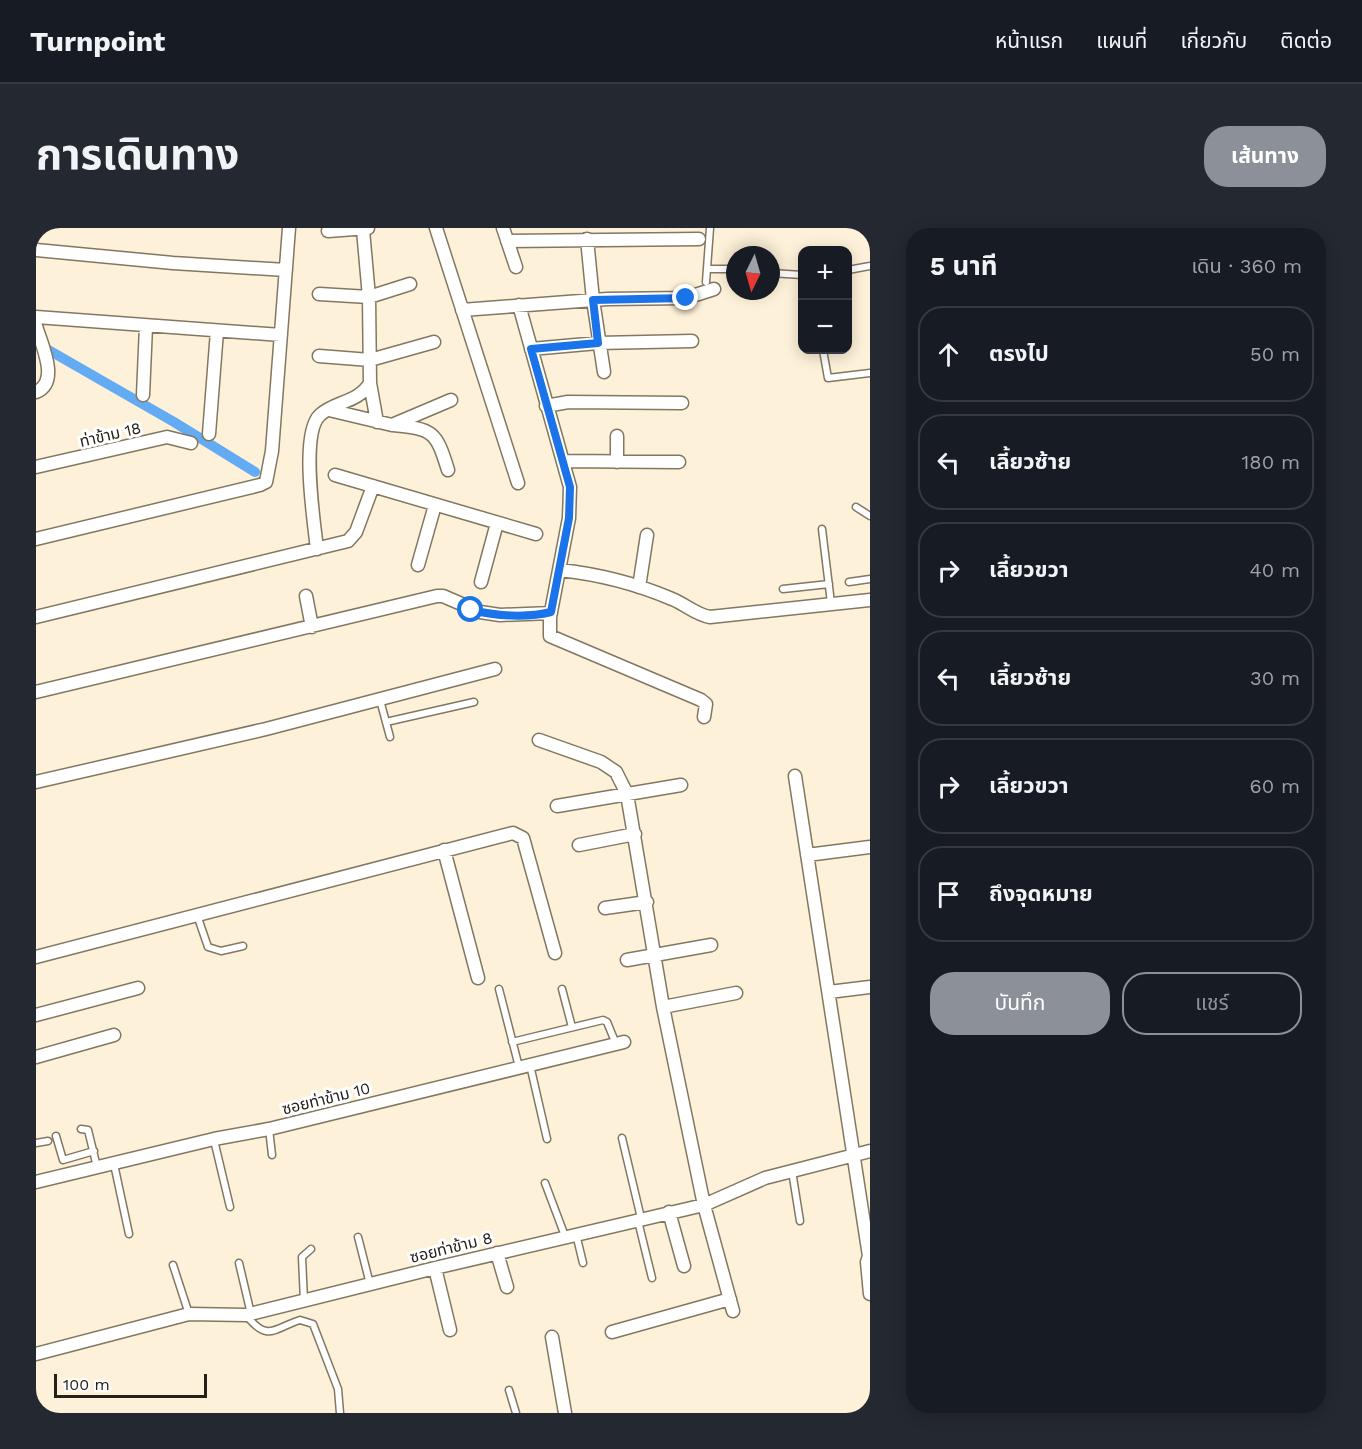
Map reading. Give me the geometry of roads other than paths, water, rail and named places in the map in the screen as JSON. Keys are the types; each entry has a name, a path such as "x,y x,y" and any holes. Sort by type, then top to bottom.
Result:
{"street":[{"path":"36,539 266,482 272,451 289,228"},
{"path":"436,228 518,483"},
{"path":"503,228 516,267"},
{"path":"328,231 366,229 370,383 377,422"},
{"path":"587,239 598,343 604,372"},
{"path":"507,241 699,239"},
{"path":"36,250 286,270"},
{"path":"319,294 369,297 410,284"},
{"path":"462,310 593,300 686,298 710,286"},
{"path":"519,305 571,497 551,612 550,636 701,700 706,704 704,717"},
{"path":"36,317 280,335"},
{"path":"36,326 49,378 44,388 36,392"},
{"path":"143,395 146,326"},
{"path":"208,434 217,331"},
{"path":"531,349 598,343 692,341"},
{"path":"319,356 370,360 434,342"},
{"path":"317,549 309,462 315,421 322,412 358,397 370,383"},
{"path":"392,425 451,400"},
{"path":"546,406 568,402 682,403"},
{"path":"329,410 392,425 418,427 431,432 441,445 448,470"},
{"path":"617,436 617,462"},
{"name":"ท่าข้าม 18","path":"36,467 167,438 191,443"},
{"path":"563,461 679,462"},
{"path":"335,475 536,534"},
{"path":"36,617 348,541 353,537 373,486"},
{"path":"418,566 435,505"},
{"path":"481,582 496,523"},
{"path":"639,587 647,535"},
{"path":"560,570 608,578 639,587 671,598 710,617 870,600"},
{"path":"306,596 312,627"},
{"path":"36,692 437,596 443,596 480,612 512,615 551,612"},
{"path":"36,782 380,700 495,669"},
{"path":"539,740 602,762 616,772 627,794 663,1007 704,1205 731,1305 612,1332"},
{"path":"795,776 870,1256 867,1262 870,1294"},
{"path":"557,806 681,785"},
{"path":"36,957 513,833 521,836 555,953"},
{"path":"579,845 635,834"},
{"path":"807,855 870,847"},
{"path":"444,850 477,978"},
{"path":"605,908 647,903"},
{"path":"627,960 711,945"},
{"path":"829,992 870,987"},
{"path":"36,1015 138,988"},
{"path":"663,1007 736,993"},
{"path":"36,1057 114,1035"},
{"name":"ซอยท่าข้าม 10","path":"36,1182 214,1139 269,1129 620,1043"},
{"name":"ซอยท่าข้าม 8","path":"36,1354 189,1314 248,1315 571,1235 704,1205 765,1178 870,1151"},
{"path":"669,1212 684,1266"},
{"path":"497,1253 507,1287"},
{"path":"435,1268 450,1330"},
{"path":"552,1337 565,1413"}],"lane":[{"path":"710,228 707,269 710,286"},
{"path":"852,269 870,266"},
{"path":"707,269 726,269"},
{"path":"780,274 798,275"},
{"path":"824,354 828,378 870,373"},
{"path":"856,507 870,516"},
{"path":"822,529 831,603"},
{"path":"849,582 870,579"},
{"path":"783,589 829,584"},
{"path":"380,700 390,737"},
{"path":"386,722 474,702"},
{"path":"197,915 208,947 221,951 243,946"},
{"path":"499,989 512,1042 525,1066 547,1139"},
{"path":"562,989 572,1027"},
{"path":"512,1042 603,1020 620,1043"},
{"path":"81,1129 88,1130 97,1167"},
{"path":"269,1129 272,1155"},
{"path":"56,1136 63,1160 94,1151"},
{"path":"622,1138 652,1278"},
{"path":"214,1139 230,1207"},
{"path":"36,1143 48,1141"},
{"path":"114,1164 129,1234"},
{"path":"792,1170 800,1221"},
{"path":"545,1183 583,1263"},
{"path":"358,1237 370,1284"},
{"path":"304,1301 302,1257 311,1249"},
{"path":"239,1263 248,1315 253,1325 263,1331 280,1330 300,1320 313,1324 338,1389 340,1413"},
{"path":"173,1265 189,1314"},
{"path":"509,1390 516,1413"}],"waterway":[{"path":"38,344 174,422 255,472"}]}
